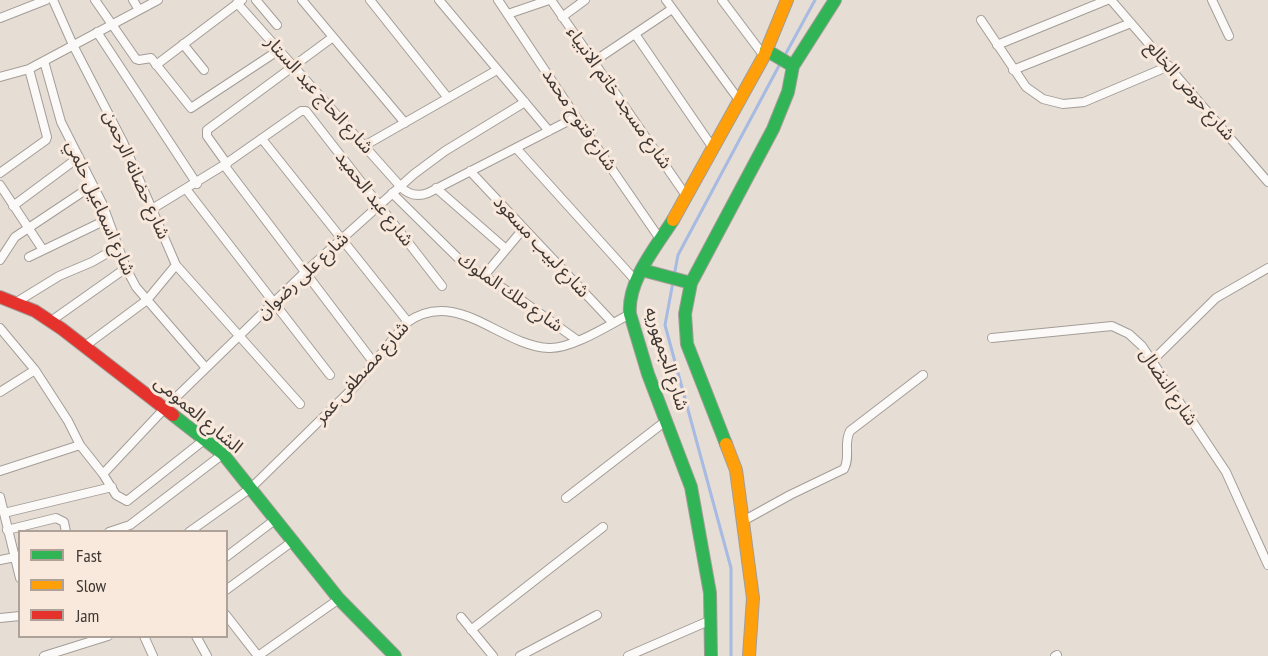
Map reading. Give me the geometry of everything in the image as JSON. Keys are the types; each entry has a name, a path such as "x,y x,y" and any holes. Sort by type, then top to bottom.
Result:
{"street":[{"path":"0,18 46,0"},
{"name":"شارع حضانه الرحمن","path":"53,0 73,45 123,142 176,265 300,404"},
{"path":"95,0 136,59 151,58 191,108 279,50"},
{"path":"133,0 139,10"},
{"path":"0,77 29,69 158,0"},
{"path":"256,0 277,25"},
{"path":"302,0 405,123"},
{"path":"370,0 448,98"},
{"path":"439,0 549,131"},
{"name":"شارع فتوح محمد","path":"498,0 660,239"},
{"path":"508,14 550,0"},
{"name":"شارع مسجد خاتم الانبياء","path":"550,0 687,197"},
{"path":"562,16 585,0"},
{"path":"666,0 739,100"},
{"path":"722,0 768,53 790,64"},
{"name":"شارع الجمهوريه","path":"711,656 711,594 692,487 648,374 630,314 630,295 639,275 687,197 739,100 768,53 787,0"},
{"name":"شارع الجمهوريه","path":"750,656 753,598 736,470 687,344 684,324 686,282 773,129 788,92 790,64 835,0"},
{"path":"998,45 1109,0"},
{"name":"شارع حوض الخالع","path":"1109,0 1268,182"},
{"path":"1212,0 1229,36"},
{"path":"156,65 239,2"},
{"name":"شارع الحاج عبد الستار","path":"239,2 400,186"},
{"path":"593,62 672,9"},
{"path":"981,20 1026,87 1043,99 1063,104 1084,102 1169,66"},
{"path":"1014,70 1131,23"},
{"path":"97,33 197,184"},
{"path":"635,34 713,148"},
{"path":"333,37 207,130 207,136 374,363"},
{"path":"183,44 204,70"},
{"name":"شارع اسماعيل حلمي","path":"44,61 62,122 93,185 126,268 136,287 206,368"},
{"path":"0,173 46,140 48,136 29,69"},
{"name":"شارع عبد الحميد","path":"364,146 497,70"},
{"name":"شارع على رضوان","path":"103,474 165,408 305,272 400,186 445,151 525,102"},
{"name":"شارع عبد الحميد","path":"262,139 301,111 308,111 378,206 442,286"},
{"path":"400,186 404,191 422,195 576,117"},
{"path":"152,209 197,184 262,139 408,322"},
{"path":"516,148 639,275 655,273 686,282"},
{"path":"13,206 79,157"},
{"name":"شارع لبيب مسعود","path":"470,171 612,323"},
{"path":"0,185 43,250"},
{"path":"0,260 15,237 93,185"},
{"path":"436,188 506,249"},
{"path":"186,189 330,375"},
{"name":"شارع ملك الملوك","path":"392,194 461,261 577,340"},
{"path":"29,257 108,219"},
{"path":"483,277 524,228"},
{"path":"15,303 59,276 118,247"},
{"path":"85,346 147,300 176,265"},
{"path":"51,321 126,268"},
{"path":"1151,362 1216,298 1268,268"},
{"name":"الشارع العمومى","path":"0,297 35,311 51,321 223,454 339,599 395,656"},
{"name":"شارع مصطفى عمر","path":"190,530 251,488 356,385 408,322 417,315 442,310 470,318 532,345 551,348 577,340 630,314"},
{"name":"شارع النضال","path":"992,338 1112,326 1129,334 1142,346 1226,472 1268,565"},
{"path":"0,328 35,370 80,445 119,498 127,501 204,440"},
{"path":"0,392 35,370"},
{"path":"743,521 844,469 848,462 846,438 850,431 923,375"},
{"path":"566,498 667,420"},
{"path":"0,471 80,445"},
{"path":"112,530 130,525 223,454"},
{"path":"4,513 112,487"},
{"path":"0,496 17,557 0,560"},
{"path":"8,530 56,518 64,522 66,530"},
{"path":"228,555 276,519"},
{"path":"471,630 603,527"},
{"path":"228,589 293,540"},
{"path":"228,618 258,656 339,599"},
{"path":"520,656 597,615"},
{"path":"0,618 18,616"},
{"path":"461,617 493,656"},
{"path":"628,656 711,620"},
{"path":"44,656 102,638"},
{"path":"145,638 153,656"},
{"path":"197,638 207,656"}],"waterway":[{"path":"784,57 815,0"},
{"path":"674,276 678,255 781,62"},
{"path":"673,282 665,325 731,568 731,656"}],"traffic: fast":[{"path":"726,444 687,344 685,314 691,283 773,129 788,92 793,66 835,0"},
{"path":"766,50 793,66"},
{"path":"673,220 638,277 630,302 630,314 648,374 691,487 710,593 711,656"},
{"path":"642,270 691,283"},
{"path":"173,415 223,454 339,599 395,656"}],"traffic: slow":[{"path":"673,220 764,56 787,0"},
{"path":"726,444 736,470 753,598 749,656"}],"traffic: jam":[{"path":"0,297 35,311 62,329 173,415"}]}
